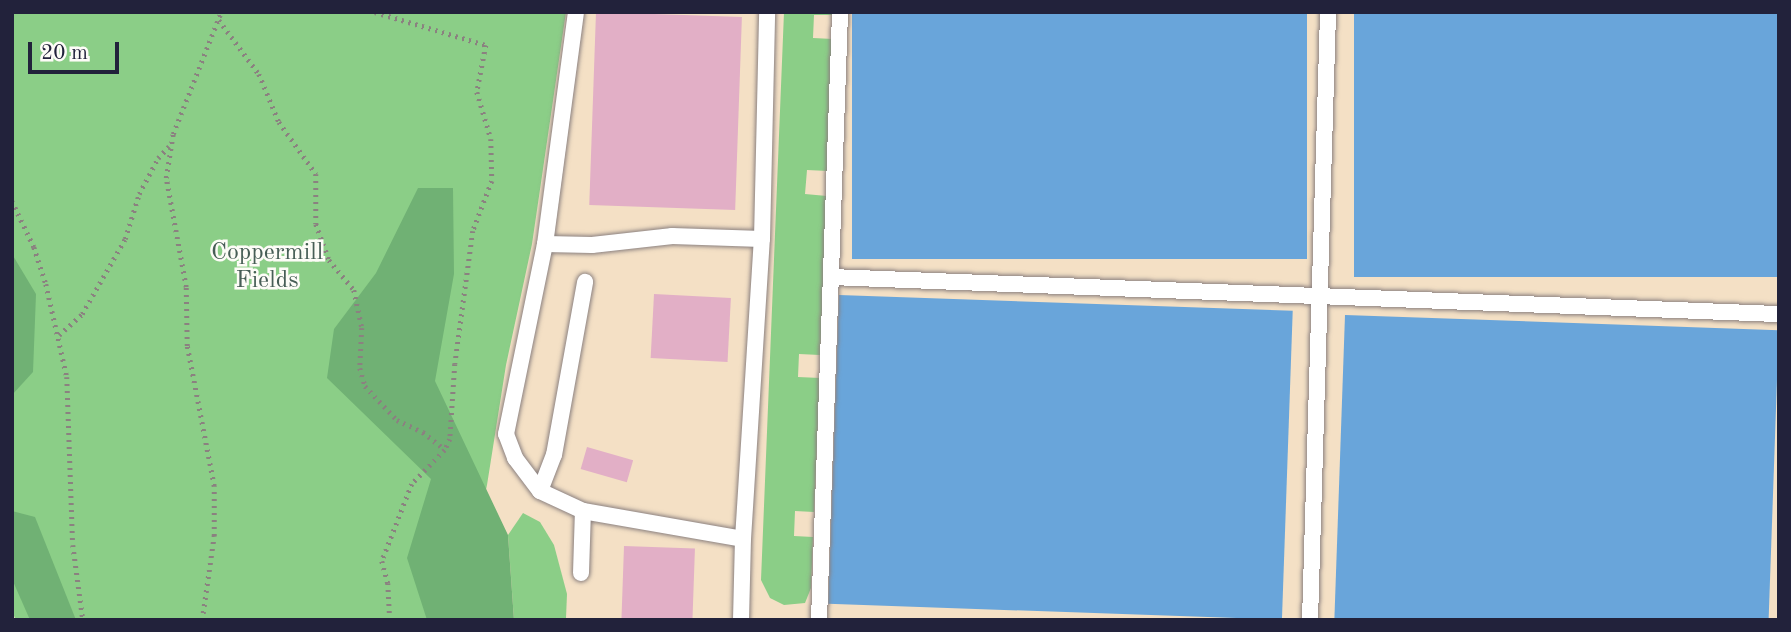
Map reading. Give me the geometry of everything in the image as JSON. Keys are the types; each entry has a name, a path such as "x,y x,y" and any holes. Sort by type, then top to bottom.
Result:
{"lane":[{"path":"576,12 545,244 506,435 515,458 540,491 583,511 743,539"},
{"path":"759,620 741,619 743,539 762,239 766,12"},
{"path":"819,620 841,12"},
{"path":"1310,620 1328,12"},
{"path":"545,244 592,245 672,236 762,239"},
{"path":"831,277 1779,314"},
{"path":"540,491 554,455 585,282"},
{"path":"581,573 583,511"}],"path":[{"path":"202,620 214,536 214,486 187,346 186,287 166,178 170,145 221,12"},
{"path":"375,12 486,45 477,92 491,138 492,181 474,231 455,364 453,424 445,450 412,484 382,561 388,583 390,620"},
{"path":"218,20 259,74 279,122 316,174 316,224 329,260 354,289 362,328 360,368 365,386 397,420 423,432 445,450"},
{"path":"59,335 82,314 125,239 139,194 170,145"},
{"path":"12,201 34,247 59,335 69,399 73,545 83,620"}],"green space":[{"name":"Coppermill Fields","path":"12,12 566,12 532,244 506,365 487,485 458,620 16,620 12,612"},
{"path":"784,12 834,12 834,15 814,15 813,38 833,39 828,171 807,170 805,194 827,196 820,355 799,354 798,377 820,378 814,512 795,511 794,536 813,537 811,588 805,603 784,605 770,598 761,580"},
{"path":"418,188 453,188 454,274 435,381 508,535 514,620 427,620 407,558 431,479 327,378 334,329 376,273"},
{"path":"12,254 36,294 33,372 12,395"},
{"path":"12,511 35,517 76,620 30,620 12,579"},
{"path":"523,513 540,522 554,545 567,594 566,618 514,620 508,535"}],"water":[{"path":"852,12 1307,12 1307,259 852,259"},
{"path":"1354,12 1779,12 1779,277 1354,277"},
{"path":"839,295 1293,311 1282,620 828,604"},
{"path":"1345,315 1779,330 1769,620 1334,620"}],"building":[{"path":"596,12 742,17 735,210 589,205"},
{"path":"654,294 731,298 728,362 651,358"},
{"path":"587,447 633,460 627,482 581,469"},
{"path":"624,546 695,548 692,620 621,620"}]}
